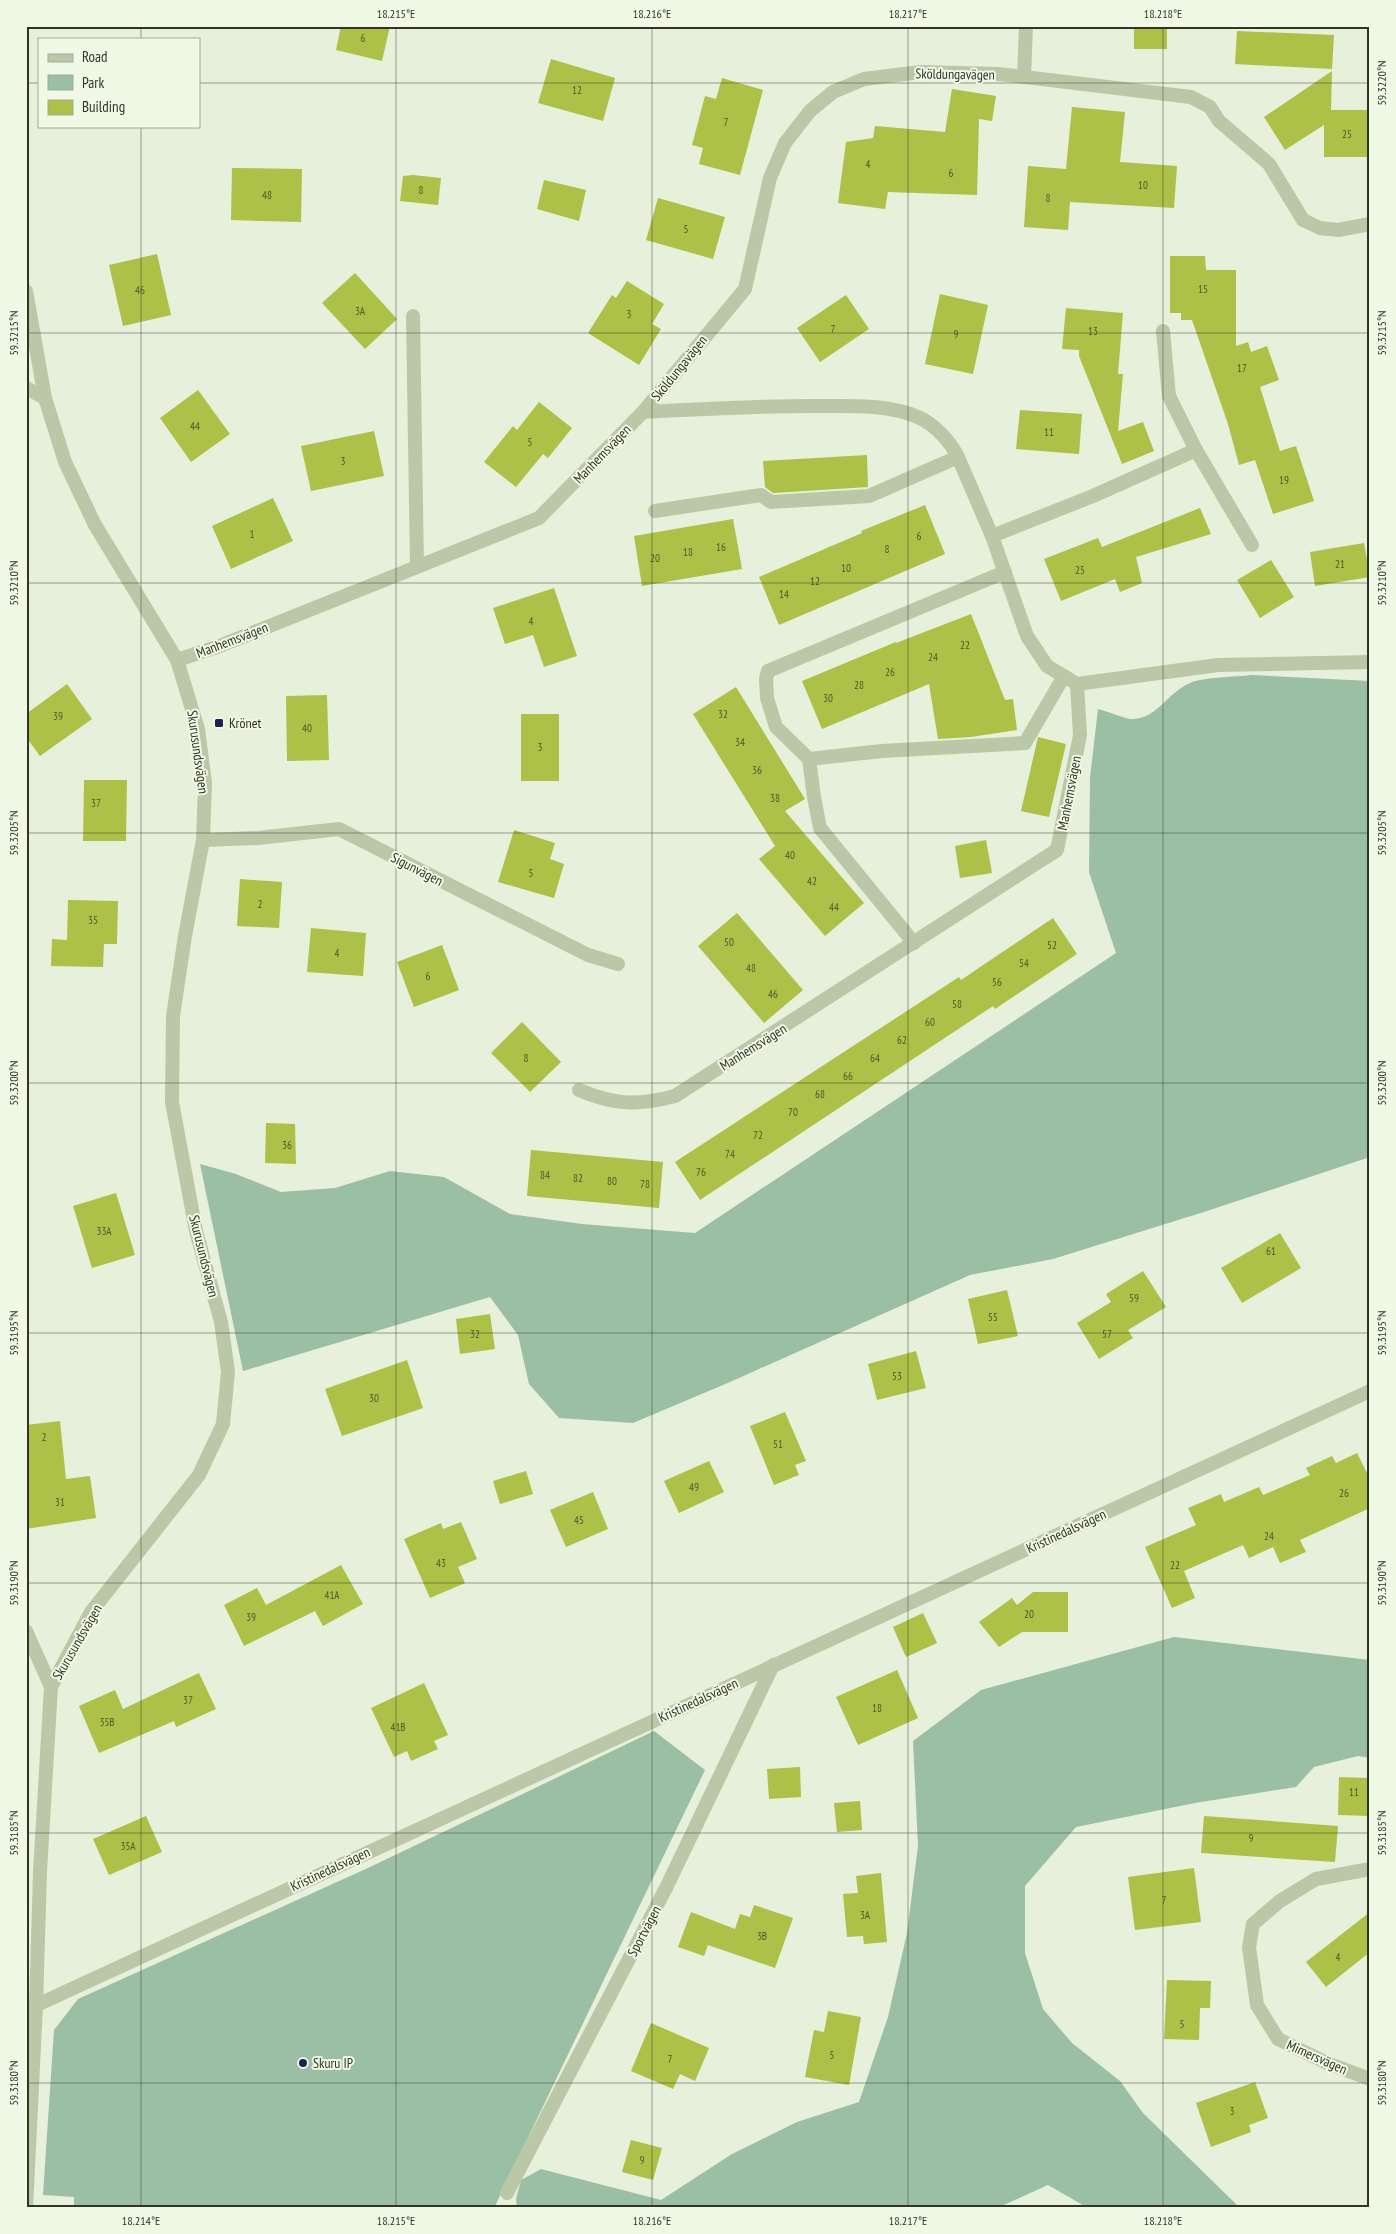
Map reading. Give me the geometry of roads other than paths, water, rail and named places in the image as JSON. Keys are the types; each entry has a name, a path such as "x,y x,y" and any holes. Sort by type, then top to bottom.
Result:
{"street":[{"path":"1024,77 1026,26"},
{"name":"Sköldungavägen","path":"643,412 745,289 770,178 785,143 810,111 833,92 864,79 921,72 999,74 1190,97 1210,107 1219,121 1269,164 1304,220 1320,228 1338,230 1370,224"},
{"name":"Skurusundsvägen","path":"26,291 45,398 65,462 95,525 177,660 198,729 205,783 203,840 185,936 173,1016 172,1102 196,1231 221,1322 228,1372 223,1424 200,1475 91,1612 51,1687 31,2008 26,2208"},
{"path":"413,316 417,567"},
{"path":"1163,331 1169,396 1196,450 1252,545"},
{"path":"26,388 45,398"},
{"path":"643,412 772,405 876,407 902,412 919,418 935,428 953,447 958,457 992,536 1027,636 1047,666 1077,684 1218,665 1370,662"},
{"name":"Manhemsvägen","path":"177,660 217,647 540,518 643,412"},
{"path":"992,536 1093,496 1196,450"},
{"path":"656,511 761,495 770,502 869,496 958,457"},
{"path":"914,943 820,828 809,759 776,727 767,698 766,679 768,671 1005,572"},
{"path":"809,759 882,751 1025,743 1064,676"},
{"name":"Manhemsvägen","path":"579,1090 604,1100 647,1103 675,1096 1057,850 1080,735 1077,684"},
{"name":"Sigunvägen","path":"203,840 258,838 339,829 588,955 618,964"},
{"name":"Kristinedalsvägen","path":"31,2008 1370,1391"},
{"path":"26,1631 51,1687"},
{"name":"Sportvägen","path":"507,2193 667,1886 773,1665"},
{"name":"Mimersvägen","path":"1370,1869 1316,1880 1280,1902 1253,1924 1249,1948 1258,2005 1278,2040 1327,2063 1370,2079"}],"place":[{"name":"Krönet","path":"219,723"},
{"name":"Skuru IP","path":"303,2063"}]}
